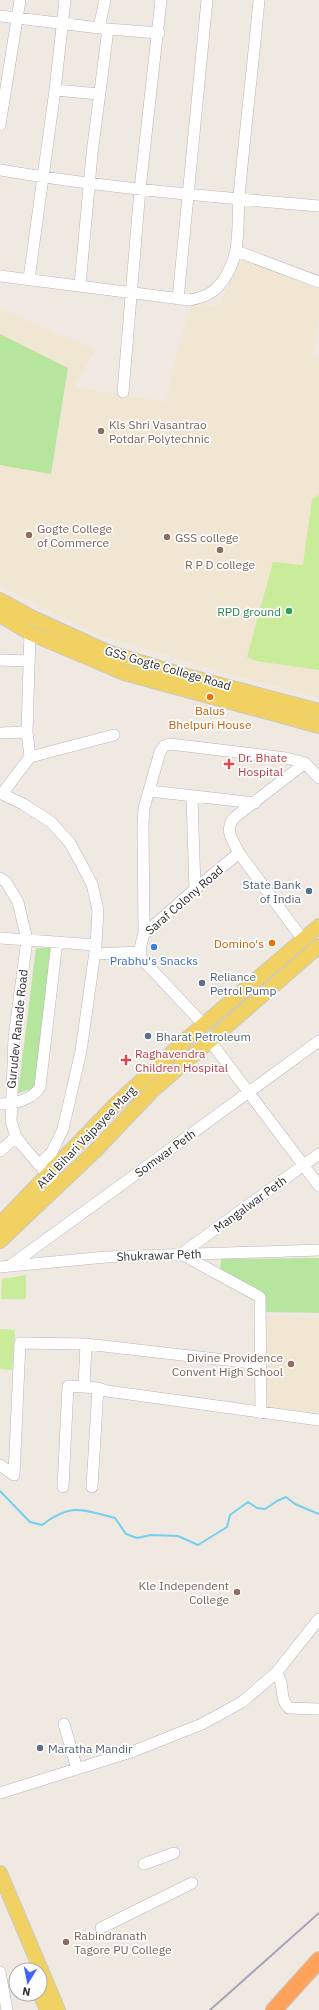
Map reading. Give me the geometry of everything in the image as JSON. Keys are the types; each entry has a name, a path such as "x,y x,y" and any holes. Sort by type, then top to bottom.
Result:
{"highway":[{"path":"274,2010 319,1960"},
{"path":"288,2010 319,1976"}],"main road":[{"name":"GSS Gogte College Road","path":"0,600 31,617 110,653 179,674 319,711"},
{"path":"2,618 30,633 124,673 319,726"},
{"name":"Atal Bihari Vajpayee Marg","path":"0,1224 44,1171 203,1024 319,926"},
{"name":"Atal Bihari Vajpayee Marg","path":"0,1241 95,1151 152,1091 319,946"},
{"path":"0,1873 58,2010"},
{"path":"0,1887 28,1962"}],"street":[{"path":"0,124 20,0"},
{"path":"29,279 44,177 65,0"},
{"path":"80,285 89,182 99,94 105,0"},
{"path":"123,392 140,189 159,33 161,0"},
{"path":"178,299 187,193 207,0"},
{"path":"0,276 80,285 131,294 189,300 205,297 217,289 228,274 236,251 239,198 260,0"},
{"path":"0,16 104,29 159,33"},
{"path":"55,90 99,94"},
{"path":"0,170 140,189 319,206"},
{"path":"236,251 319,282"},
{"path":"30,633 27,732 30,756"},
{"path":"0,660 29,660"},
{"path":"0,733 27,732"},
{"path":"44,1171 63,1129 81,1051 96,949 98,910 92,884 70,843 51,822 23,804 1,793 30,756 114,735"},
{"path":"144,934 144,808 160,752 164,746 170,744 286,758 305,764 319,778"},
{"path":"303,940 239,853 231,837 231,822 235,817 305,764"},
{"path":"150,791 255,803"},
{"path":"192,797 195,889"},
{"name":"Saraf Colony Road","path":"139,952 144,934 239,853"},
{"name":"Gurudev Ranade Road","path":"0,878 6,882 18,902 27,940 5,1104 16,1137 58,1187"},
{"path":"0,938 57,942 96,949 139,952 141,958 203,1024"},
{"path":"5,1104 32,1096 40,1087 57,942"},
{"name":"Somwar Peth","path":"12,1266 319,1041"},
{"path":"210,1042 319,1186"},
{"path":"2,1147 16,1137"},
{"name":"Mangalwar Peth","path":"181,1254 319,1154"},
{"name":"Shukrawar Peth","path":"0,1267 106,1257 319,1250"},
{"path":"181,1254 260,1297 261,1413"},
{"path":"0,1465 14,1475 20,1343 86,1344 260,1364"},
{"path":"84,1387 86,1344"},
{"path":"63,1486 68,1386 98,1388 107,1391 319,1420"},
{"path":"92,1487 98,1388"},
{"path":"0,1793 134,1751 202,1724 242,1702 276,1673 319,1619"},
{"path":"276,1673 281,1681 283,1700 289,1708 319,1709"},
{"path":"64,1724 77,1769"},
{"path":"144,1864 174,1853"},
{"path":"101,1928 192,1883"},
{"path":"0,1972 7,2010"}],"shaded area":[{"path":"241,258 319,286 319,320 312,356 319,357 319,698 233,675 99,635 0,586 0,309 96,350 73,387 166,402 176,355 192,304 219,306"},
{"name":"Divine Providence Convent High School","path":"262,1316 319,1318 319,1412 262,1410"}],"green space":[{"path":"0,334 68,368 51,474 0,465"},
{"name":"RPD ground","path":"319,495 319,670 256,661 247,657 273,562 303,565 312,499"},
{"path":"36,948 57,948 37,1087 18,1093"},
{"path":"319,1258 319,1313 264,1312 264,1296 220,1272 221,1259"},
{"path":"26,1275 26,1299 1,1299 2,1279"},
{"path":"0,1329 15,1330 12,1370 0,1369"}],"waterway":[{"path":"0,1491 30,1522 42,1525 62,1513 78,1510 86,1511 115,1518 126,1534 137,1538 151,1535 178,1536 198,1545 227,1527 230,1515 248,1502 257,1508 265,1509 286,1497 295,1504 319,1514"}],"railway":[{"path":"210,2010 319,1913"}],"place":[{"name":"Kls Shri Vasantrao Potdar Polytechnic","path":"101,431"},
{"name":"Gogte College of Commerce","path":"29,535"},
{"name":"GSS college","path":"167,537"},
{"name":"R P D college","path":"220,550"},
{"name":"RPD ground","path":"289,611"},
{"name":"Balus Bhelpuri House","path":"210,697"},
{"name":"Dr. Bhate Hospital","path":"229,764"},
{"name":"State Bank of India","path":"309,891"},
{"name":"Domino's","path":"272,943"},
{"name":"Prabhu's Snacks","path":"154,947"},
{"name":"Reliance Petrol Pump","path":"202,983"},
{"name":"Bharat Petroleum","path":"148,1036"},
{"name":"Raghavendra Children Hospital","path":"126,1060"},
{"name":"Divine Providence Convent High School","path":"291,1364"},
{"name":"Kle Independent College","path":"237,1592"},
{"name":"Maratha Mandir","path":"40,1748"},
{"name":"Rabindranath Tagore PU College","path":"66,1942"}]}
